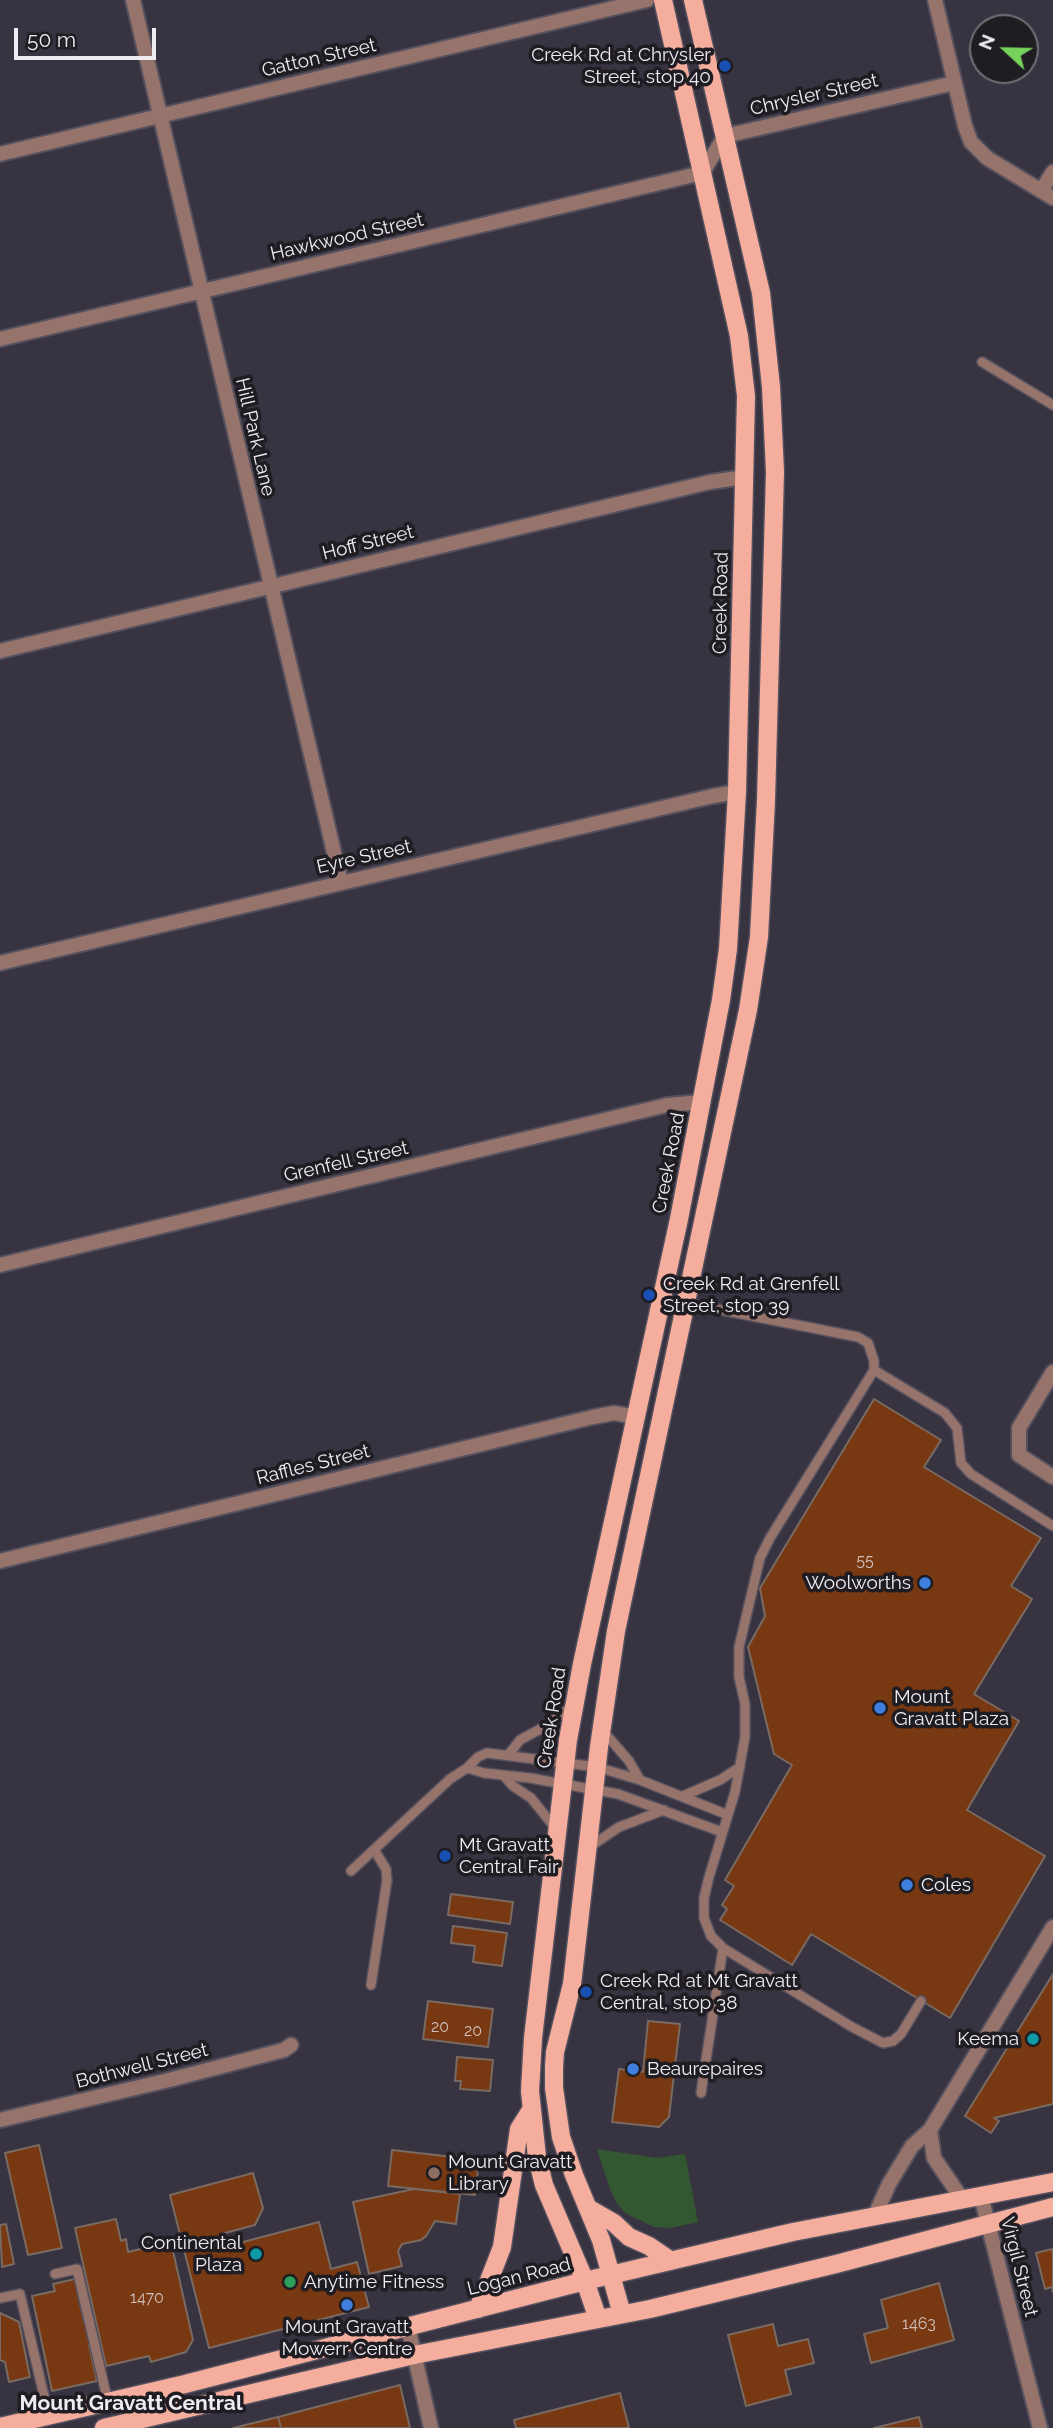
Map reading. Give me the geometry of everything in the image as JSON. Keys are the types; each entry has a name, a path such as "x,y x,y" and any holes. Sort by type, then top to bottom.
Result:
{"main road":[{"name":"Creek Road","path":"598,2319 585,2281 544,2185 531,2110 533,2038 574,1705 702,1102 728,950 737,792 746,477 746,396 743,367 733,310 663,0"},
{"path":"622,2314 613,2274 561,2137 554,2088 555,2052 572,1984 594,1789 616,1631 748,1010 759,937 766,800 775,472 771,387 761,293 693,0"},
{"path":"478,2309 502,2247 519,2129 531,2110"},
{"name":"Logan Road","path":"0,2427 49,2417 613,2274 793,2232 1053,2182"},
{"path":"104,2428 414,2355 622,2314 836,2264 1053,2207"},
{"path":"588,2208 614,2223 629,2237 649,2246 671,2261"}],"street":[{"name":"Hill Park Lane","path":"132,0 341,882"},
{"name":"Gatton Street","path":"0,154 647,0"},
{"path":"935,0 971,142 987,158 1047,195 1053,173"},
{"name":"Chrysler Street","path":"725,136 954,83"},
{"path":"702,173 725,136"},
{"name":"Hawkwood Street","path":"0,339 702,173"},
{"name":"Hoff Street","path":"0,651 697,485 746,477"},
{"name":"Eyre Street","path":"0,963 737,792"},
{"name":"Grenfell Street","path":"0,1265 667,1105 702,1102"},
{"path":"1053,1372 1018,1428 1019,1455 1053,1477"},
{"name":"Raffles Street","path":"0,1561 593,1417 614,1413 636,1417"},
{"path":"875,2216 889,2184 912,2146 930,2130 1053,1927"},
{"name":"Bothwell Street","path":"0,2120 169,2080 284,2050 291,2045"},
{"path":"930,2130 933,2158 962,2199"},
{"name":"Virgil Street","path":"981,2196 1040,2428"},
{"path":"408,2327 431,2428"}],"lane":[{"path":"982,362 1053,405"},
{"path":"686,1303 858,1337 868,1343 874,1361 874,1370 760,1558 739,1647 739,1677 746,1721 740,1767 704,1898 704,1918 710,1936 723,1948 859,2031 884,2043 901,2034 921,2001"},
{"path":"874,1370 945,1413 957,1428 961,1462 971,1474 1053,1526"},
{"path":"509,1754 520,1740 544,1727 574,1705"},
{"path":"602,1729 629,1761 640,1780"},
{"path":"351,1871 450,1779 482,1754 509,1754 597,1768 640,1780 728,1815"},
{"path":"683,1796 720,1780 740,1767"},
{"path":"467,1768 618,1794 722,1832"},
{"path":"504,1776 531,1798 558,1832"},
{"path":"587,1849 619,1827 664,1810"},
{"path":"371,1985 387,1880 386,1869 375,1851"},
{"path":"701,2093 723,1948"},
{"path":"55,2274 77,2269 108,2402"},
{"path":"0,2298 20,2294 49,2417"}],"green space":[{"path":"597,2149 657,2158 685,2154 698,2222 671,2228 654,2227 627,2214 617,2204 610,2189"}],"building":[{"name":"Mount Gravatt Plaza","path":"874,1399 941,1440 924,1467 1041,1538 1011,1586 1032,1599 974,1694 1019,1721 967,1810 1045,1856 950,2018 811,1934 792,1965 720,1920 727,1909 722,1905 734,1886 725,1880 792,1765 774,1754 748,1647 765,1616 760,1588"},
{"path":"451,1894 513,1902 510,1924 448,1915"},
{"path":"453,1926 507,1933 502,1966 473,1962 475,1946 451,1943"},
{"name":"Keema","path":"1053,1974 1053,2104 994,2118 999,2121 991,2133 965,2116"},
{"path":"428,2001 493,2009 488,2047 423,2039"},
{"path":"648,2021 680,2024 669,2117 659,2127 612,2122 619,2069 643,2072"},
{"path":"457,2057 493,2060 490,2091 460,2089 461,2081 455,2081"},
{"path":"39,2145 62,2248 28,2255 5,2153"},
{"name":"Mount Gravatt Library","path":"392,2150 479,2160 475,2195 388,2186"},
{"name":"Continental Plaza","path":"253,2173 263,2208 255,2225 221,2234 224,2247 319,2222 331,2269 357,2262 369,2307 209,2348 170,2195"},
{"path":"414,2189 460,2194 456,2224 435,2221 421,2240 402,2244 398,2251 402,2266 369,2274 353,2202"},
{"path":"116,2219 121,2241 126,2239 128,2252 171,2242 193,2340 186,2352 151,2362 149,2356 106,2366 75,2228"},
{"path":"6,2224 14,2264 2,2267 0,2225"},
{"path":"1052,2249 1053,2292 1052,2287 1045,2289 1036,2253"},
{"path":"75,2279 84,2322 92,2320 97,2344 89,2345 97,2381 52,2391 32,2296 55,2291 53,2284"},
{"path":"939,2283 954,2340 871,2363 864,2334 888,2328 881,2300"},
{"path":"0,2313 19,2322 30,2377 9,2382 5,2362 0,2360"},
{"path":"773,2324 778,2346 808,2339 814,2363 785,2370 791,2394 746,2406 728,2335"},
{"path":"400,2385 410,2428 281,2428 278,2417"},
{"path":"620,2393 629,2428 516,2428 514,2420"},
{"path":"278,2417 281,2428 233,2428"},
{"path":"919,2417 922,2428 874,2428"}],"place":[{"name":"Creek Rd at Chrysler Street, stop 40","path":"725,66"},
{"name":"Creek Rd at Grenfell Street, stop 39","path":"649,1295"},
{"name":"Woolworths","path":"925,1583"},
{"name":"Mount Gravatt Plaza","path":"880,1708"},
{"name":"Mt Gravatt Central Fair","path":"445,1856"},
{"name":"Coles","path":"907,1885"},
{"name":"Creek Rd at Mt Gravatt Central, stop 38","path":"586,1992"},
{"name":"Keema","path":"1033,2039"},
{"name":"Beaurepaires","path":"633,2069"},
{"name":"Mount Gravatt Library","path":"434,2173"},
{"name":"Continental Plaza","path":"256,2254"},
{"name":"Anytime Fitness","path":"290,2282"},
{"name":"Mount Gravatt Mowerr Centre","path":"347,2305"}],"district":[{"name":"Mount Gravatt Central","path":"131,2404"}]}
